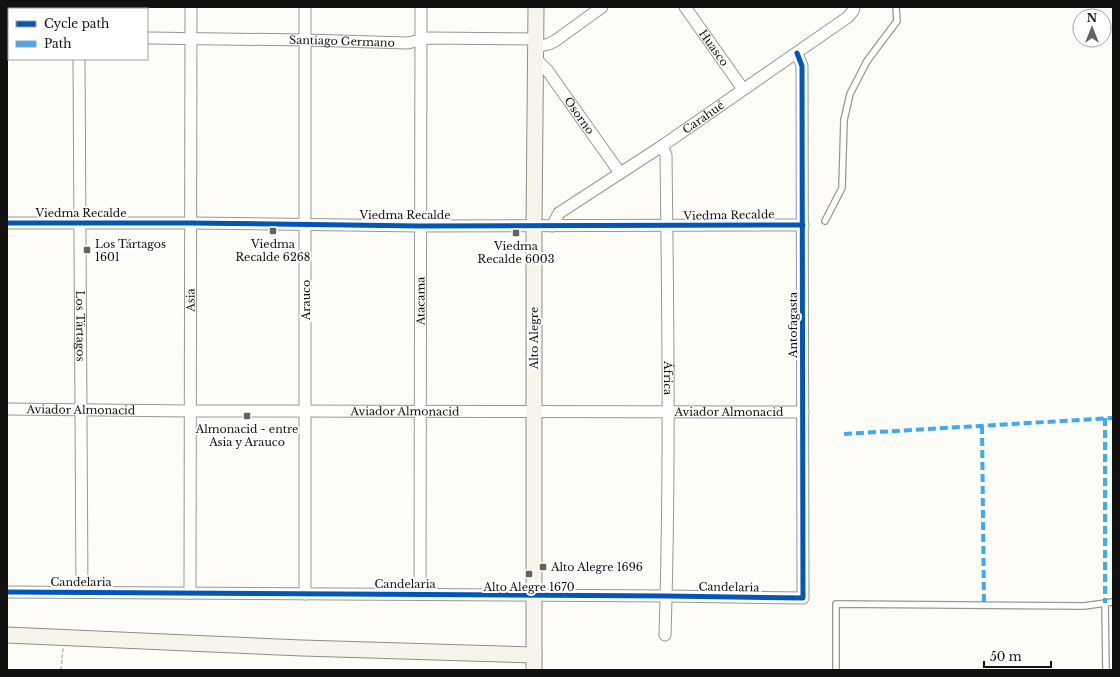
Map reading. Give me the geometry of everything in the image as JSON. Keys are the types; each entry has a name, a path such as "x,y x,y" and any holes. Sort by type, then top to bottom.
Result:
{"main road":[{"name":"Alto Alegre","path":"534,663 534,226 536,7"},
{"path":"7,635 64,639 310,648 534,663"}],"street":[{"name":"Asia","path":"190,593 191,7"},
{"name":"Arauco","path":"305,7 305,594"},
{"name":"Atacama","path":"420,594 421,7"},
{"name":"Santiago Germano","path":"148,38 408,43 428,38 536,49 555,41 602,7"},
{"name":"Huasco","path":"685,7 743,89"},
{"name":"Carahué","path":"552,226 559,213 662,146 797,53 848,17 854,11 854,7"},
{"name":"Osorno","path":"536,49 547,70 620,173"},
{"name":"Antofagasta","path":"797,53 802,66 803,598"},
{"name":"Los Tártagos","path":"79,60 82,592"},
{"name":"África","path":"662,146 666,155 667,226 665,635"},
{"name":"Viedma Recalde","path":"7,223 79,222 420,226 802,225"},
{"name":"Aviador Almonacid","path":"7,409 190,411 803,412"},
{"name":"Candelaria","path":"7,592 803,598"}],"lane":[{"path":"825,221 842,188 844,120 850,94 867,61 897,21 896,7"},
{"path":"1105,602 1106,670"},
{"path":"836,670 836,604 1084,606 1113,602"}],"path":[{"path":"61,670 64,639"}],"marked path":[{"path":"1105,418 1105,603"},
{"path":"844,434 1113,418"},
{"path":"982,426 984,605"}],"cycle path":[{"path":"7,592 803,598 802,66 797,53"},
{"path":"7,223 190,223 420,226 803,225"}],"place":[{"name":"Viedma Recalde 6268","path":"273,231"},
{"name":"Viedma Recalde 6003","path":"516,233"},
{"name":"Los Tártagos 1601","path":"87,250"},
{"name":"Almonacid - entre Asia y Arauco","path":"247,416"},
{"name":"Alto Alegre 1696","path":"543,567"},
{"name":"Alto Alegre 1670","path":"529,574"}]}
